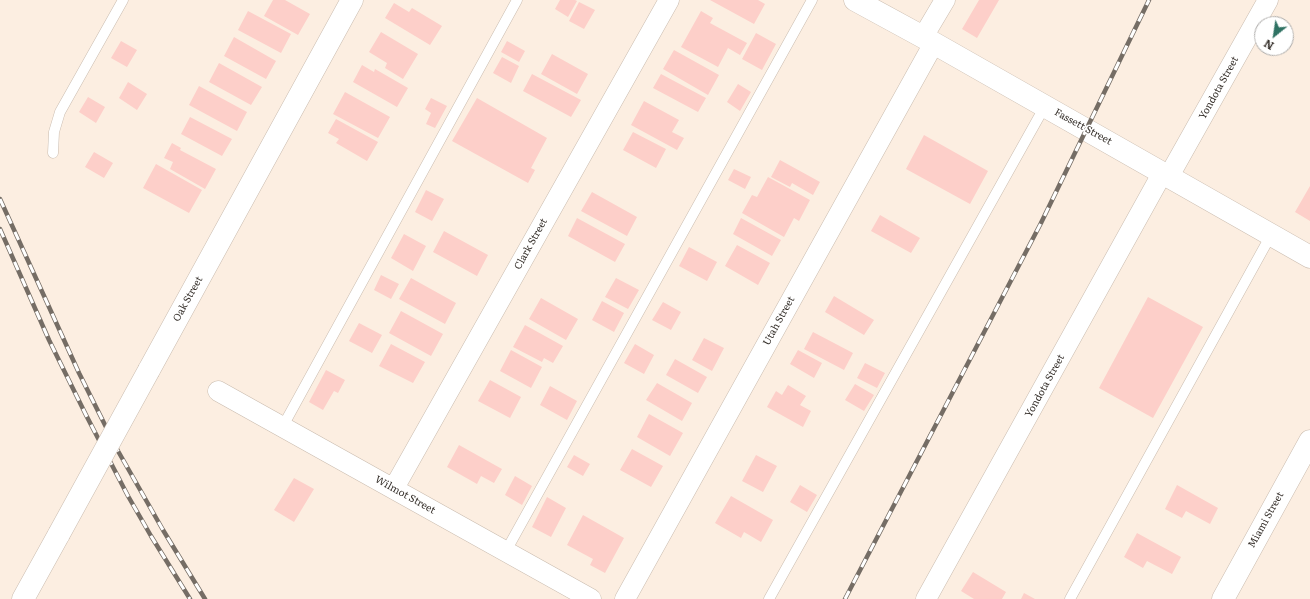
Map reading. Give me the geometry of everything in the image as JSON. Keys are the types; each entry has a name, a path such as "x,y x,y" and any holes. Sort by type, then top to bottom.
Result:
{"main road":[{"name":"Oak Street","path":"24,599 352,0"},
{"name":"Fassett Street","path":"855,0 929,40 1303,253"},
{"path":"1303,253 1310,267"},
{"name":"Miami Street","path":"1223,599 1310,441"}],"street":[{"name":"Clark Street","path":"394,488 669,0"},
{"name":"Utah Street","path":"625,599 929,40 944,0"},
{"name":"Yondota Street","path":"926,599 1166,174 1268,0"},
{"name":"Wilmot Street","path":"218,391 591,599"}],"lane":[{"path":"53,153 54,132 60,112 123,0"},
{"path":"283,426 517,0"},
{"path":"506,551 812,0"},
{"path":"769,599 1045,106"},
{"path":"1070,599 1271,234"}],"building":[{"path":"273,0 285,0 310,14 298,35 264,16"},
{"path":"560,0 577,1 568,17 555,9"},
{"path":"710,0 758,0 765,4 754,24"},
{"path":"979,0 999,0 977,38 962,29"},
{"path":"579,2 595,10 584,29 569,21"},
{"path":"394,3 409,12 412,8 442,26 430,45 385,18"},
{"path":"248,11 291,34 281,53 238,30"},
{"path":"701,11 713,18 710,23 747,43 740,55 728,48 718,67 681,47"},
{"path":"381,32 418,54 403,79 385,68 387,63 369,52"},
{"path":"756,33 776,44 762,70 742,59"},
{"path":"234,37 276,61 266,79 224,56"},
{"path":"121,41 137,50 127,67 111,58"},
{"path":"507,41 525,51 519,62 501,52"},
{"path":"674,50 719,75 708,95 663,69"},
{"path":"552,54 588,74 577,94 541,74"},
{"path":"502,57 519,66 511,83 493,73"},
{"path":"219,63 262,87 251,105 209,82"},
{"path":"362,65 374,72 375,69 408,88 397,107 353,82"},
{"path":"532,74 581,100 571,117 523,91"},
{"path":"661,74 706,98 698,112 653,88"},
{"path":"128,82 147,94 137,110 119,98"},
{"path":"738,84 751,92 740,111 727,102"},
{"path":"199,86 247,112 237,131 189,105"},
{"path":"345,92 390,117 378,138 333,114"},
{"path":"88,97 105,107 96,123 79,112"},
{"path":"431,98 447,106 435,128 426,124 431,113 425,109"},
{"path":"477,98 547,138 531,168 535,170 528,183 452,141"},
{"path":"644,101 679,120 672,132 684,138 677,150 631,125"},
{"path":"190,117 232,139 222,156 181,134"},
{"path":"336,119 378,142 367,161 336,143 339,139 328,133"},
{"path":"633,132 666,149 656,168 623,150"},
{"path":"924,135 988,171 970,204 906,169"},
{"path":"172,143 181,148 180,150 216,169 205,189 170,169 173,162 164,158"},
{"path":"94,152 113,163 104,178 85,167"},
{"path":"780,160 820,182 813,195 792,183 790,187 771,177"},
{"path":"156,164 202,190 189,213 143,188"},
{"path":"734,169 751,177 745,189 728,180"},
{"path":"768,177 810,200 799,221 794,218 784,237 742,213 752,195 757,197"},
{"path":"1310,186 1310,221 1295,212"},
{"path":"426,190 444,199 432,221 415,212"},
{"path":"592,192 637,217 627,236 581,211"},
{"path":"880,215 920,238 911,253 871,231"},
{"path":"577,218 625,244 615,262 568,236"},
{"path":"741,218 781,240 772,256 733,234"},
{"path":"444,231 488,255 477,276 433,252"},
{"path":"404,234 426,246 413,271 391,258"},
{"path":"737,245 770,263 758,285 725,266"},
{"path":"689,247 717,262 707,281 679,266"},
{"path":"381,275 399,284 391,299 374,290"},
{"path":"411,278 456,303 445,324 399,299"},
{"path":"616,278 639,290 628,309 605,297"},
{"path":"834,296 874,320 864,335 825,312"},
{"path":"1148,297 1203,327 1153,418 1099,388"},
{"path":"541,298 578,319 566,340 529,319"},
{"path":"602,301 624,313 614,332 592,320"},
{"path":"663,302 681,312 671,330 652,320"},
{"path":"401,311 443,334 431,356 389,333"},
{"path":"359,323 382,335 372,353 349,341"},
{"path":"525,325 563,346 553,363 544,358 542,362 513,347"},
{"path":"813,332 853,353 844,370 804,349"},
{"path":"704,338 724,348 712,371 692,360"},
{"path":"391,344 425,362 413,383 379,366"},
{"path":"635,344 654,355 644,374 624,363"},
{"path":"511,350 542,367 531,388 500,371"},
{"path":"798,350 822,363 814,378 790,364"},
{"path":"675,359 707,377 698,393 666,375"},
{"path":"865,363 885,373 877,388 857,378"},
{"path":"326,370 345,380 338,393 334,391 323,410 309,402"},
{"path":"490,380 521,397 510,418 478,401"},
{"path":"657,383 692,403 682,421 646,400"},
{"path":"855,384 874,395 864,411 845,400"},
{"path":"788,385 806,396 800,405 811,411 803,427 767,407 776,391 782,395"},
{"path":"550,386 577,401 567,420 540,405"},
{"path":"649,414 683,433 670,456 637,437"},
{"path":"459,445 502,469 494,483 481,476 477,484 447,467"},
{"path":"632,449 663,466 651,487 620,470"},
{"path":"574,455 590,464 583,476 567,467"},
{"path":"756,455 777,466 763,492 742,481"},
{"path":"515,476 532,486 522,505 505,495"},
{"path":"294,478 314,489 294,522 274,510"},
{"path":"800,485 817,495 807,512 790,502"},
{"path":"1177,485 1218,508 1210,524 1186,511 1182,518 1165,509"},
{"path":"731,496 773,520 761,542 744,532 741,538 715,523"},
{"path":"547,497 566,508 551,537 532,527"},
{"path":"583,515 624,538 605,573 590,565 593,559 567,545"},
{"path":"1137,533 1181,557 1172,574 1147,561 1143,568 1124,557"},
{"path":"973,572 1006,592 1002,599 974,599 961,591"},
{"path":"1024,593 1035,599 1021,599"}],"railway":[{"path":"845,599 1041,223 1149,0"},
{"path":"0,199 79,373 118,451 163,530 205,599"},
{"path":"0,229 49,340 86,415 128,496 190,599"}]}
